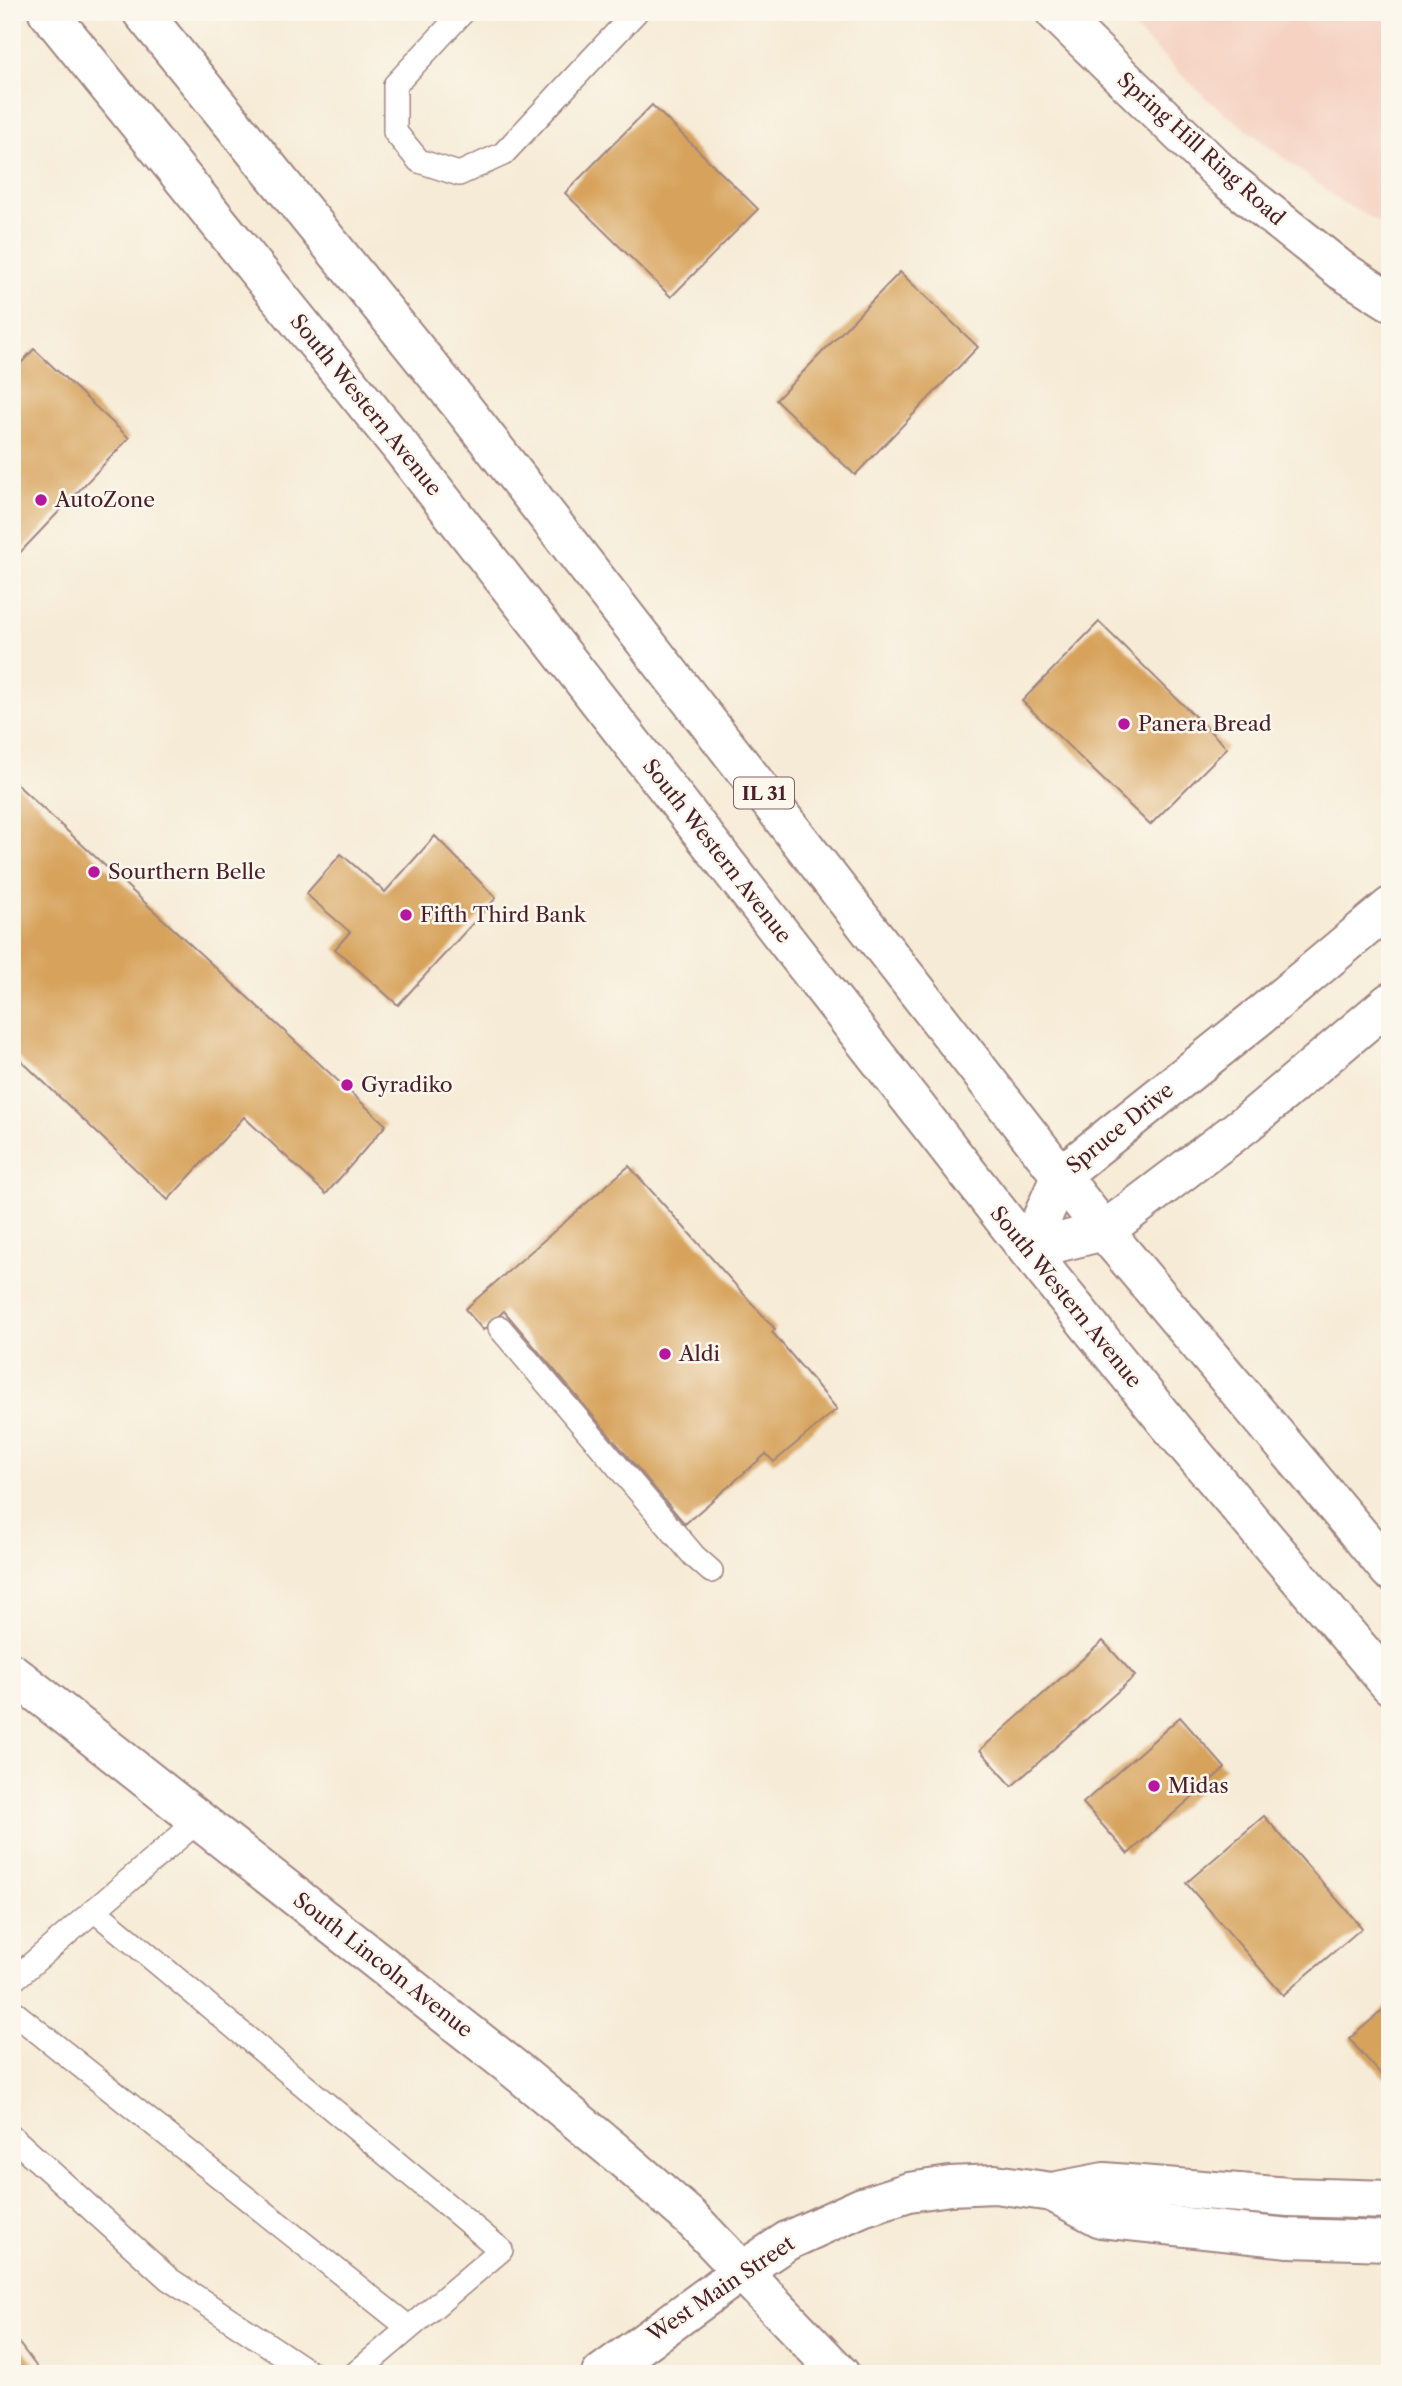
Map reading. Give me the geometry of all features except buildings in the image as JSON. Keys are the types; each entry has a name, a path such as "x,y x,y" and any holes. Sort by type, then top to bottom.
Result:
{"main road":[{"name":"South Western Avenue","path":"48,12 399,445 1028,1250 1171,1427 1390,1685"},
{"name":"IL 31","path":"142,12 460,404 1104,1231 1390,1571"},
{"name":"Spring Hill Ring Road","path":"1055,12 1227,179 1341,270 1390,301"},
{"name":"Spruce Drive","path":"1028,1250 1061,1175 1262,1014 1390,907"},
{"path":"1028,1250 1104,1231 1248,1122 1390,1002"},
{"name":"South Lincoln Avenue","path":"12,1673 605,2143 691,2218 841,2374"},
{"name":"West Main Street","path":"601,2374 743,2270 799,2235 862,2207 909,2192 950,2186 995,2184 1052,2192 1104,2182 1289,2196 1390,2200"},
{"name":"West Main Street","path":"1052,2192 1101,2218 1289,2238 1390,2241"}],"lane":[{"path":"463,12 395,85 395,132 419,161 459,174 503,154 636,12"},
{"path":"499,1328 694,1556 711,1572"},
{"path":"12,1981 199,1820"},
{"path":"94,1910 501,2250 355,2374"},
{"path":"12,2011 408,2327"},
{"path":"12,2137 169,2279 312,2374"}],"shaded area":[{"path":"1117,12 1390,12 1390,229 1340,201 1208,100"}],"place":[{"name":"AutoZone","path":"41,500"},
{"name":"Panera Bread","path":"1124,724"},
{"name":"Sourthern Belle","path":"94,872"},
{"name":"Fifth Third Bank","path":"406,915"},
{"name":"Gyradiko","path":"347,1085"},
{"name":"Aldi","path":"665,1354"},
{"name":"Midas","path":"1154,1786"}]}
